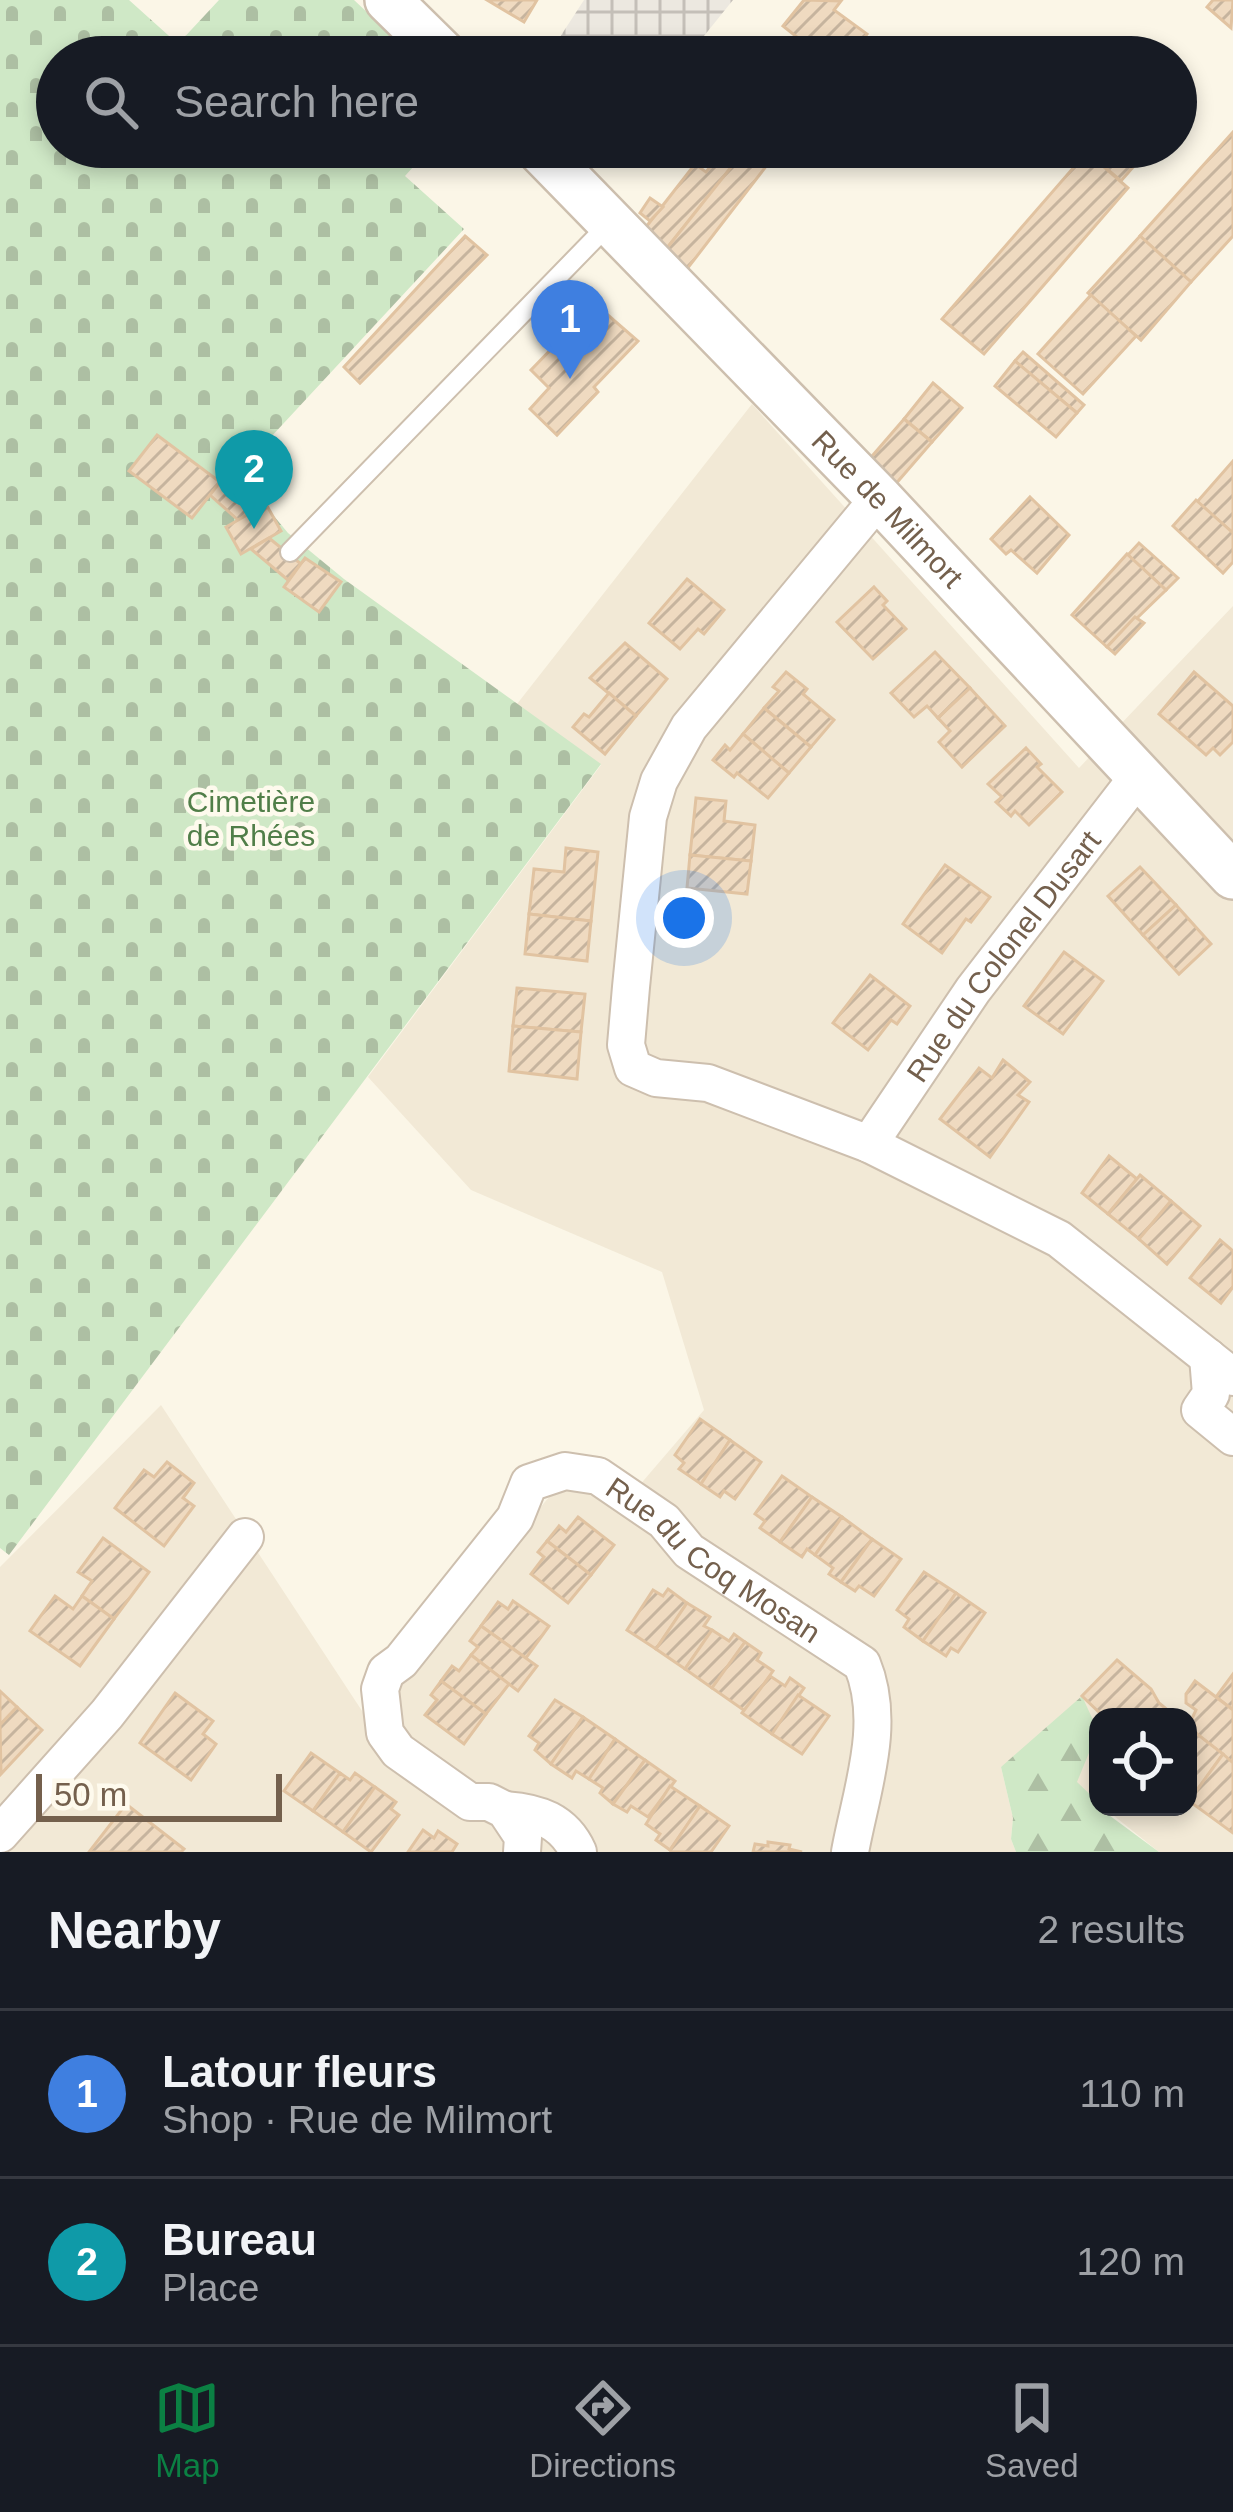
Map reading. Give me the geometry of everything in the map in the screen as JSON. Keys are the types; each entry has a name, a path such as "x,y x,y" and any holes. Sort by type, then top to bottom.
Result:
{"street":[{"path":"388,0 425,36"},
{"name":"Rue de Milmort","path":"559,168 879,498 1233,876"},
{"path":"879,498 689,727 658,782 648,817 626,1046 633,1068 656,1078 708,1083 869,1144 1076,1250 1220,1367 1200,1410 1233,1438"},
{"name":"Rue du Colonel Dusart","path":"869,1144 973,989 1140,774"},
{"name":"Rue du Coq Mosan","path":"578,1852 568,1831 545,1817 505,1810 490,1802 470,1802 398,1750 386,1732 380,1689 386,1672 401,1661 515,1518 530,1484 565,1471 598,1476 664,1521 689,1551 862,1664 872,1690 874,1730 850,1852"},
{"path":"0,1834 107,1714 245,1537"},
{"path":"505,1810 523,1837 522,1852"}],"lane":[{"path":"290,552 612,220"}],"shaded area":[{"path":"584,0 733,0 704,36 561,36"},
{"path":"752,404 1079,768 1233,606 1233,1852 1159,1852 1114,1816 1197,1816 1197,1708 1089,1708 1089,1734 1001,1767 1016,1852 0,1852 0,1567 161,1405 366,1717 584,1455 638,1487 704,1410 662,1272 471,1190 368,1077 601,765 517,704"},
{"path":"1089,1750 1089,1794 1076,1782"}],"green space":[{"name":"Cimetière de Rhées","path":"0,0 129,0 169,36 36,36 36,168 412,168 405,176 464,229 232,479 259,498 288,533 344,579 601,764 9,1555 0,1548"},
{"name":"Cimetière de Rhées","path":"219,0 354,0 393,36 185,36"},
{"path":"1082,1696 1089,1711 1089,1753 1077,1782 1089,1793 1089,1816 1110,1816 1159,1852 1016,1852 1001,1767"}],"building":[{"path":"487,0 537,0 524,22"},
{"path":"804,0 841,1 834,10 867,34 796,36 783,26"},
{"path":"1213,0 1233,0 1231,28 1207,7"},
{"path":"1233,132 1233,236 1191,282 1140,236"},
{"path":"692,168 706,172 731,168 667,248 646,227"},
{"path":"730,168 765,168 687,269 667,248"},
{"path":"1073,168 1105,168 1128,188 984,354 942,319"},
{"path":"1106,168 1132,168 1121,181"},
{"path":"650,198 663,207 650,221 640,213"},
{"path":"465,236 487,255 360,383 344,367"},
{"path":"1140,236 1191,282 1141,340 1088,293"},
{"path":"1091,295 1136,336 1083,394 1038,354"},
{"path":"590,309 601,309 638,341 557,435 530,409 549,388 531,370"},
{"path":"1023,352 1084,405 1077,413 1015,361"},
{"path":"1015,361 1077,413 1056,437 995,386"},
{"path":"933,383 962,408 932,442 904,419"},
{"path":"904,419 932,442 893,487 867,462"},
{"path":"157,435 220,482 192,518 129,471"},
{"path":"1233,461 1233,533 1197,502"},
{"path":"220,482 254,511 238,520 210,495"},
{"path":"1030,497 1069,535 1037,573 991,539"},
{"path":"1196,500 1233,533 1233,562 1223,573 1173,526"},
{"path":"266,504 281,531 241,554 226,527"},
{"path":"269,538 301,564 288,580 251,549"},
{"path":"1139,543 1178,578 1166,590 1128,555"},
{"path":"1127,554 1166,590 1107,647 1072,615"},
{"path":"305,558 341,582 319,612 284,587"},
{"path":"687,579 724,610 704,634 698,629 680,649 649,623"},
{"path":"874,587 887,601 883,605 906,629 873,659 837,622"},
{"path":"1135,617 1144,623 1115,654 1107,647"},
{"path":"625,643 667,679 636,716 590,678"},
{"path":"935,652 970,688 938,718 927,706 914,717 891,693"},
{"path":"786,672 834,720 811,747 764,708 779,691 773,687"},
{"path":"1194,672 1233,706 1233,742 1220,755 1213,748 1206,755 1159,714"},
{"path":"970,688 1005,726 962,767 939,742 950,731 938,718"},
{"path":"609,693 636,716 605,754 573,727 584,714 589,717"},
{"path":"764,708 811,747 789,773 743,734"},
{"path":"743,734 789,773 768,798 713,760"},
{"path":"1026,748 1062,792 1029,825 996,802 1002,797 988,784"},
{"path":"696,798 726,801 724,821 755,825 751,861 690,855"},
{"path":"566,848 598,852 591,921 529,914 534,869 564,872"},
{"path":"690,855 751,861 747,894 687,888"},
{"path":"945,865 990,897 971,922 966,919 942,953 903,924"},
{"path":"1140,867 1176,905 1143,935 1108,896"},
{"path":"1176,905 1211,944 1179,974 1143,935"},
{"path":"529,914 591,921 587,961 525,954"},
{"path":"1064,952 1103,981 1063,1034 1024,1006"},
{"path":"870,975 910,1006 897,1024 891,1020 868,1050 833,1023"},
{"path":"517,988 585,994 581,1032 513,1026"},
{"path":"513,1026 581,1032 577,1079 509,1071"},
{"path":"1003,1060 1030,1082 1018,1095 1029,1102 990,1157 940,1119 979,1068 992,1078"},
{"path":"1109,1156 1137,1179 1108,1214 1082,1193"},
{"path":"1140,1175 1171,1201 1139,1239 1108,1214"},
{"path":"1171,1201 1200,1226 1167,1264 1139,1239"},
{"path":"1220,1240 1233,1251 1233,1287 1221,1303 1190,1278"},
{"path":"700,1419 730,1440 701,1484 679,1469 684,1463 675,1455"},
{"path":"730,1440 761,1462 735,1499 724,1491 720,1497 701,1484"},
{"path":"167,1462 194,1483 183,1498 194,1506 164,1546 115,1508 144,1470 154,1477"},
{"path":"782,1476 812,1497 780,1542 760,1528 765,1521 755,1514"},
{"path":"812,1497 842,1517 815,1555 807,1549 802,1557 780,1542"},
{"path":"578,1517 614,1545 591,1575 547,1541 559,1526 566,1532"},
{"path":"842,1517 872,1539 841,1582 829,1574 833,1568 815,1555"},
{"path":"103,1538 149,1572 114,1619 82,1596 92,1581 78,1572"},
{"path":"872,1539 901,1559 874,1596 841,1582"},
{"path":"547,1541 591,1575 568,1603 531,1574 544,1557 538,1552"},
{"path":"924,1572 956,1593 923,1641 904,1627 909,1619 897,1610"},
{"path":"668,1589 687,1603 656,1649 627,1630 653,1590 663,1596"},
{"path":"956,1593 985,1613 958,1652 951,1648 946,1656 923,1641"},
{"path":"55,1596 73,1609 82,1596 114,1619 80,1666 30,1631"},
{"path":"513,1601 549,1626 526,1658 481,1626 498,1602 508,1609"},
{"path":"687,1603 710,1617 704,1626 712,1630 685,1669 656,1649"},
{"path":"481,1626 537,1666 518,1691 471,1655 478,1647 470,1641"},
{"path":"712,1630 729,1641 734,1634 745,1642 712,1688 685,1669"},
{"path":"745,1642 761,1653 757,1660 773,1671 745,1711 712,1688"},
{"path":"471,1655 509,1684 486,1714 441,1681 452,1666 459,1671"},
{"path":"1117,1660 1165,1708 1095,1708 1082,1696"},
{"path":"1233,1674 1233,1710 1216,1697"},
{"path":"770,1676 785,1686 790,1678 804,1688 772,1734 742,1713"},
{"path":"441,1681 486,1714 464,1744 425,1715 437,1700 431,1695"},
{"path":"1195,1681 1233,1710 1233,1763 1197,1734 1197,1708 1186,1703"},
{"path":"0,1691 17,1707 0,1725"},
{"path":"175,1693 213,1721 203,1734 216,1744 191,1780 140,1743"},
{"path":"798,1695 829,1716 802,1754 772,1734"},
{"path":"555,1700 583,1717 551,1764 535,1750 539,1743 529,1736"},
{"path":"17,1707 42,1730 1,1774 0,1725"},
{"path":"583,1717 615,1739 589,1779 576,1771 572,1778 551,1764"},
{"path":"1197,1734 1223,1754 1197,1790"},
{"path":"615,1739 645,1760 613,1804 600,1793 603,1788 589,1779"},
{"path":"311,1753 340,1773 313,1811 284,1791"},
{"path":"1223,1754 1233,1763 1233,1833 1197,1807 1197,1790"},
{"path":"645,1760 675,1781 648,1817 631,1806 627,1812 613,1804"},
{"path":"340,1773 350,1780 355,1773 375,1787 343,1832 313,1811"},
{"path":"670,1786 700,1806 670,1850 646,1824"},
{"path":"375,1787 396,1802 391,1809 399,1815 371,1852 343,1832"},
{"path":"126,1804 184,1849 89,1852"},
{"path":"700,1806 729,1826 711,1852 672,1852 670,1850"},
{"path":"423,1830 434,1838 438,1831 457,1844 452,1852 408,1852"},
{"path":"768,1842 802,1852 753,1852 755,1844 768,1846"}],"place":[{"name":"Latour fleurs","path":"570,379"},
{"name":"Bureau","path":"254,529"}]}
